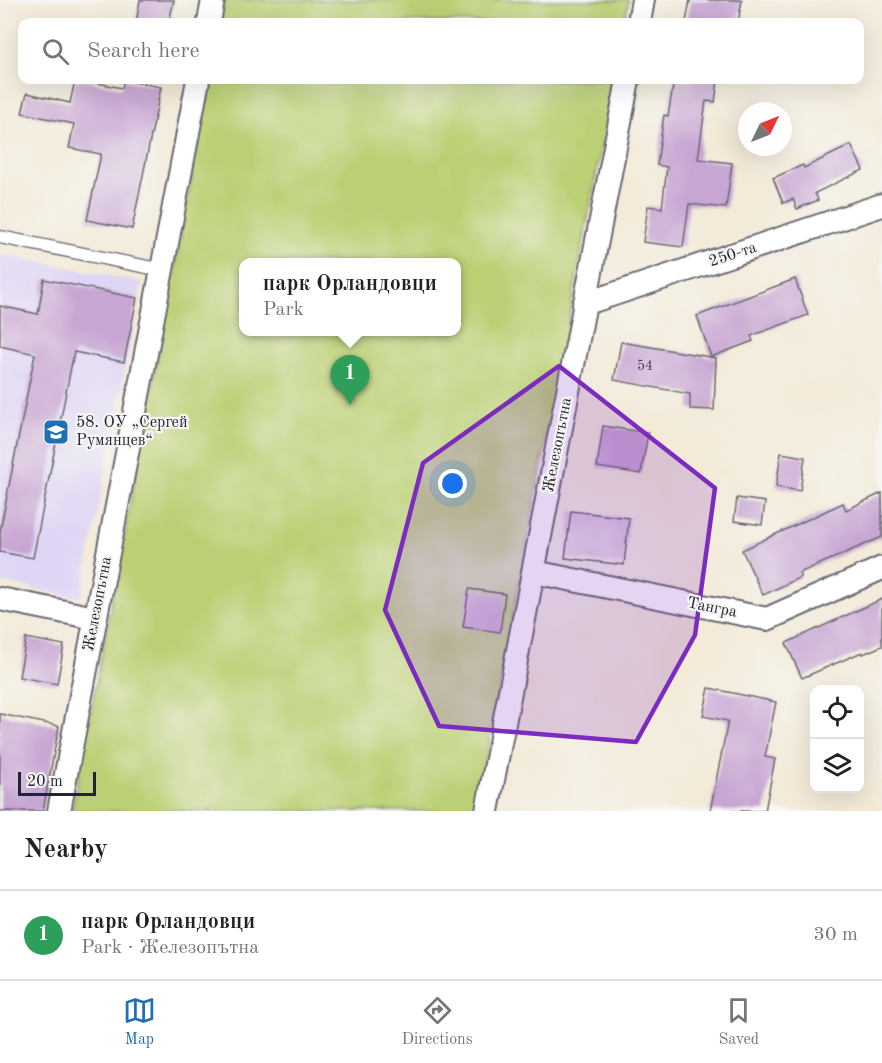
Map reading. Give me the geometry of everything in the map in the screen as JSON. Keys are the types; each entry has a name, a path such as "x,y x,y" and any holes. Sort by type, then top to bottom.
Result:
{"street":[{"path":"210,18 213,0"},
{"path":"640,18 643,0"},
{"name":"Железопътна","path":"59,811 197,84"},
{"name":"Железопътна","path":"487,811 627,84"},
{"name":"250-та","path":"584,304 882,205"},
{"name":"Тангра","path":"534,572 767,619 882,568"},
{"path":"0,599 95,618"}],"lane":[{"path":"0,237 162,270"}],"highlighted area":[{"path":"559,366 715,488 695,635 636,742 439,726 385,610 423,463"}],"shaded area":[{"name":"58. ОУ „Сергей Румянцев“","path":"0,254 142,282 81,598 0,582"}],"green space":[{"path":"225,0 629,0 625,18 221,18"},
{"path":"209,84 613,84 476,811 72,811"}],"building":[{"path":"140,0 174,0 170,18 137,18"},
{"path":"690,0 742,0 739,18 687,18"},
{"path":"74,84 102,84 122,88 123,84 145,84 161,87 132,229 87,220 101,154 69,148 74,124 22,113 27,93 70,103"},
{"path":"673,84 717,84 715,102 706,101 698,159 732,163 726,208 689,204 683,247 643,242 648,206 662,208 667,167 657,165 664,115 668,116"},
{"path":"851,145 863,170 815,193 818,200 797,209 793,199 783,203 773,178 803,165 804,168"},
{"path":"44,279 137,298 124,362 74,352 33,558 0,552 0,531 35,354 0,346 0,306 38,314"},
{"path":"795,279 808,315 751,336 753,341 711,357 697,316"},
{"path":"621,342 716,358 714,410 690,409 690,394 614,380"},
{"path":"603,426 648,433 641,474 597,467"},
{"path":"781,453 805,457 800,491 776,487"},
{"path":"882,493 882,537 799,573 801,577 763,595 742,550 843,503 846,510"},
{"path":"737,498 765,502 762,525 734,521"},
{"path":"571,511 629,518 624,565 565,558"},
{"path":"469,589 505,594 500,632 463,627"},
{"path":"882,599 882,646 863,654 862,652 802,678 786,643"},
{"path":"26,638 64,645 57,684 19,677"},
{"path":"709,688 776,702 765,757 775,759 765,811 710,811 728,721 703,716"},
{"path":"0,714 59,726 43,811 0,811"}],"place":[{"name":"парк Орландовци","path":"350,405"},
{"name":"58. ОУ „Сергей Румянцев“","path":"56,432"}]}
